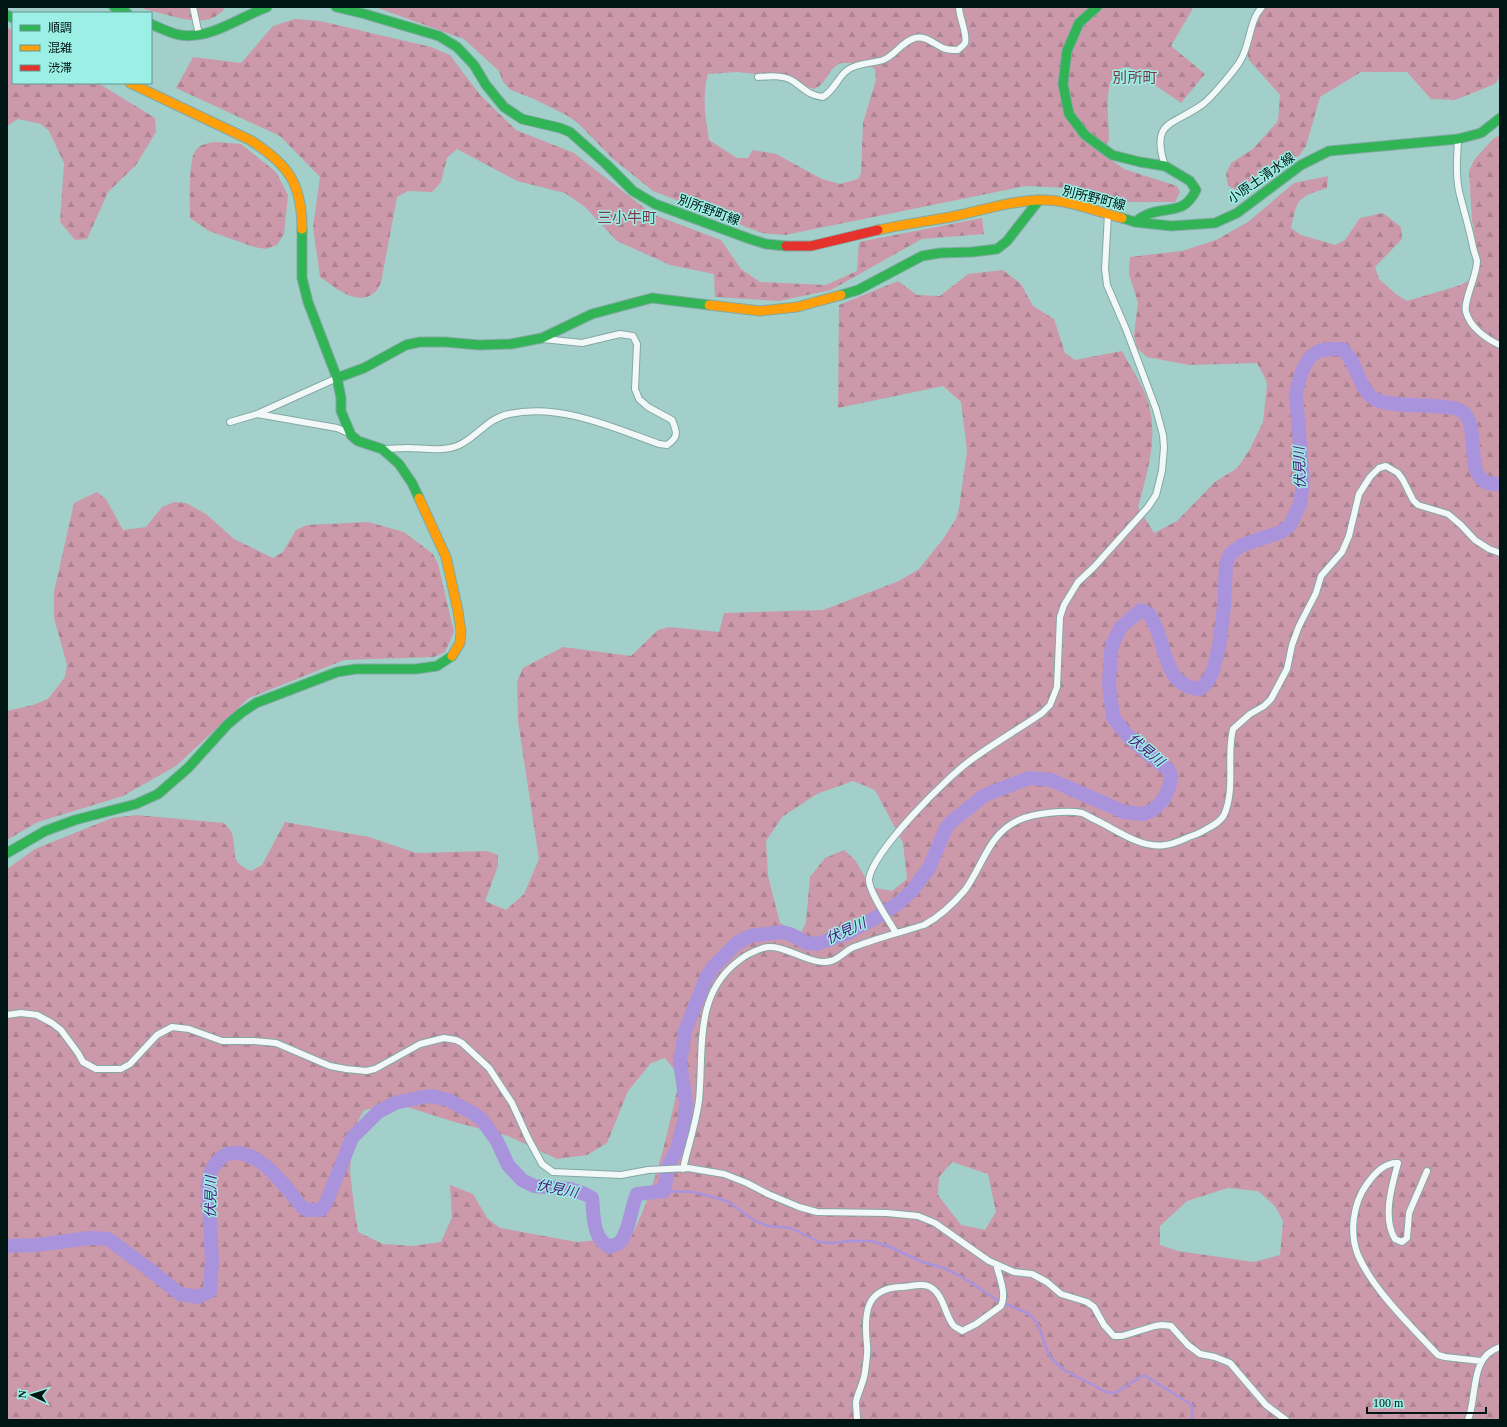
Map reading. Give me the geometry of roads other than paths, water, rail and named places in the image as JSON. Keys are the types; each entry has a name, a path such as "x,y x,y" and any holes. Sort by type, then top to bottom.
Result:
{"street":[{"path":"114,7 125,12"},
{"path":"193,7 199,35"},
{"path":"152,24 180,35 199,35 246,17 267,7"},
{"name":"別所野町線","path":"336,7 439,36 457,47 474,65 486,84 504,107 522,119 560,128 570,132 606,164 633,191 655,204 766,244 811,246 901,225 955,216 1004,205 1039,200 1064,202 1135,222"},
{"path":"758,77 782,77 792,81 812,96 823,98 850,68 883,60 914,38 922,37 944,49 958,50 965,43 966,35 959,15 959,7"},
{"path":"1097,7 1079,22 1067,51 1063,84 1068,114 1086,135 1112,155 1165,166 1190,181 1196,190 1193,199 1189,203 1174,209 1145,215 1135,222"},
{"path":"1165,166 1159,150 1160,137 1165,128 1172,121 1183,117 1204,103 1239,63 1245,52 1256,15 1262,7"},
{"path":"132,84 250,140 266,150 288,170 295,183 302,216 302,278 308,302 337,378 341,398 341,411 352,435"},
{"name":"小原土清水線","path":"1135,222 1171,226 1215,223 1237,213 1301,165 1329,151 1458,139 1481,133 1499,116"},
{"path":"1458,139 1457,176 1460,199 1466,215 1477,261 1475,276 1466,310 1469,320 1476,328 1490,341 1500,345"},
{"path":"230,422 257,414 337,378 364,368 406,345 446,342 479,345 511,344 542,338 592,314 652,298 760,311 810,304 858,290 922,256 940,253 972,252 997,249 1007,242 1039,200"},
{"path":"896,933 874,896 869,881 872,870 884,850 899,830 937,790 970,761 1037,716 1050,705 1057,687 1060,616 1064,605 1078,582 1094,567 1148,507 1156,495 1162,471 1164,447 1163,435 1154,403 1126,329 1107,285 1105,269 1108,214"},
{"path":"257,414 337,428 352,435 358,441 382,449 452,448 464,443 495,419 507,414 527,411 560,413 584,418 659,444 667,445 673,441 676,430 672,420 648,407 639,399 635,388 637,344 633,336 620,334 582,343 542,338"},
{"path":"7,853 56,826 136,804 158,794 188,768 227,725 241,713 256,704 288,690 337,672 356,669 390,670 430,668 437,666 453,656 460,643 460,632 446,557 412,483 399,464 382,449"},
{"path":"683,1169 694,1128 699,1100 703,1021 708,1003 720,980 730,968 744,956 765,948 786,950 799,956 818,961 831,961 852,948 924,925 932,921 965,890 995,837 1007,826 1021,819 1059,812 1083,813 1132,839 1146,844 1165,845 1204,831 1223,817 1228,803 1231,762 1230,751 1233,729 1250,714 1264,706 1271,699 1287,669 1292,645 1299,626 1316,593 1321,576 1342,552 1349,536 1359,494 1365,483 1379,468 1386,466 1395,471 1403,480 1413,500 1418,505 1448,514 1475,540 1489,549 1500,553"},
{"path":"7,1015 22,1013 37,1015 52,1023 61,1030 83,1062 96,1069 121,1069 130,1064 157,1035 172,1027 189,1028 222,1041 276,1043 330,1066 346,1070 366,1071 375,1068 420,1044 444,1038 456,1040 462,1043 489,1068 512,1103 542,1164 553,1172 621,1175 648,1170 683,1169 724,1174 747,1183 786,1202 817,1212 918,1216 935,1223 989,1261 1014,1272 1032,1274 1047,1282 1061,1294 1087,1302 1094,1307 1104,1325 1114,1336 1122,1336 1155,1326 1171,1326 1200,1354 1215,1357 1230,1363 1266,1404 1286,1420"},
{"path":"1427,1171 1409,1213 1407,1238 1402,1242 1395,1239 1389,1225 1390,1196 1398,1163 1391,1163 1378,1172 1366,1185 1358,1201 1354,1219 1355,1243 1358,1255 1388,1300 1438,1354 1445,1357 1481,1361"},
{"path":"857,1420 856,1401 865,1375 867,1346 865,1332 867,1309 872,1298 879,1292 890,1287 919,1285 929,1286 939,1295 955,1326 962,1331 976,1324 1001,1306 1003,1290 996,1264"},
{"path":"1468,1420 1474,1397 1478,1367 1487,1353 1500,1347"}],"waterway":[{"name":"伏見川","path":"7,1246 37,1245 89,1238 108,1239 180,1294 198,1297 210,1291 212,1261 208,1186 209,1177 212,1170 222,1157 233,1153 244,1154 254,1158 263,1164 281,1181 303,1208 308,1210 321,1210 326,1203 352,1138 378,1112 395,1103 432,1096 448,1100 473,1113 482,1120 497,1141 508,1165 522,1180 534,1186 570,1189 592,1198 595,1226 600,1238 610,1247 618,1244 628,1227 637,1194 664,1191 669,1164 677,1149 685,1118 686,1102 680,1063 685,1031 706,978 714,966 737,943 750,936 781,932 790,934 807,943 817,944 846,934 877,917 896,905 912,891 929,868 946,828 951,822 985,795 1021,781 1030,778 1051,780 1124,812 1143,814 1153,810 1163,800 1169,788 1171,776 1169,770 1149,755 1125,733 1113,717 1109,684 1111,651 1113,643 1121,627 1141,610 1149,614 1154,623 1168,665 1179,681 1188,687 1200,689 1208,681 1213,671 1219,646 1224,607 1226,564 1230,554 1242,545 1281,532 1290,525 1300,504 1303,484 1296,394 1303,369 1314,354 1325,349 1342,349 1352,361 1366,391 1377,400 1386,403 1448,407 1463,412 1468,419 1471,429 1476,471 1481,479 1488,483 1500,484"},
{"path":"664,1191 694,1192 727,1201 755,1221 768,1226 791,1228 819,1242 832,1243 871,1241 888,1246 922,1262 944,1268 962,1277 997,1300 1029,1314 1038,1324 1048,1353 1064,1370 1106,1392 1115,1393 1144,1375 1192,1405 1192,1420"}],"district":[{"name":"別所町","path":"1135,78"},
{"name":"三小牛町","path":"627,218"}]}
